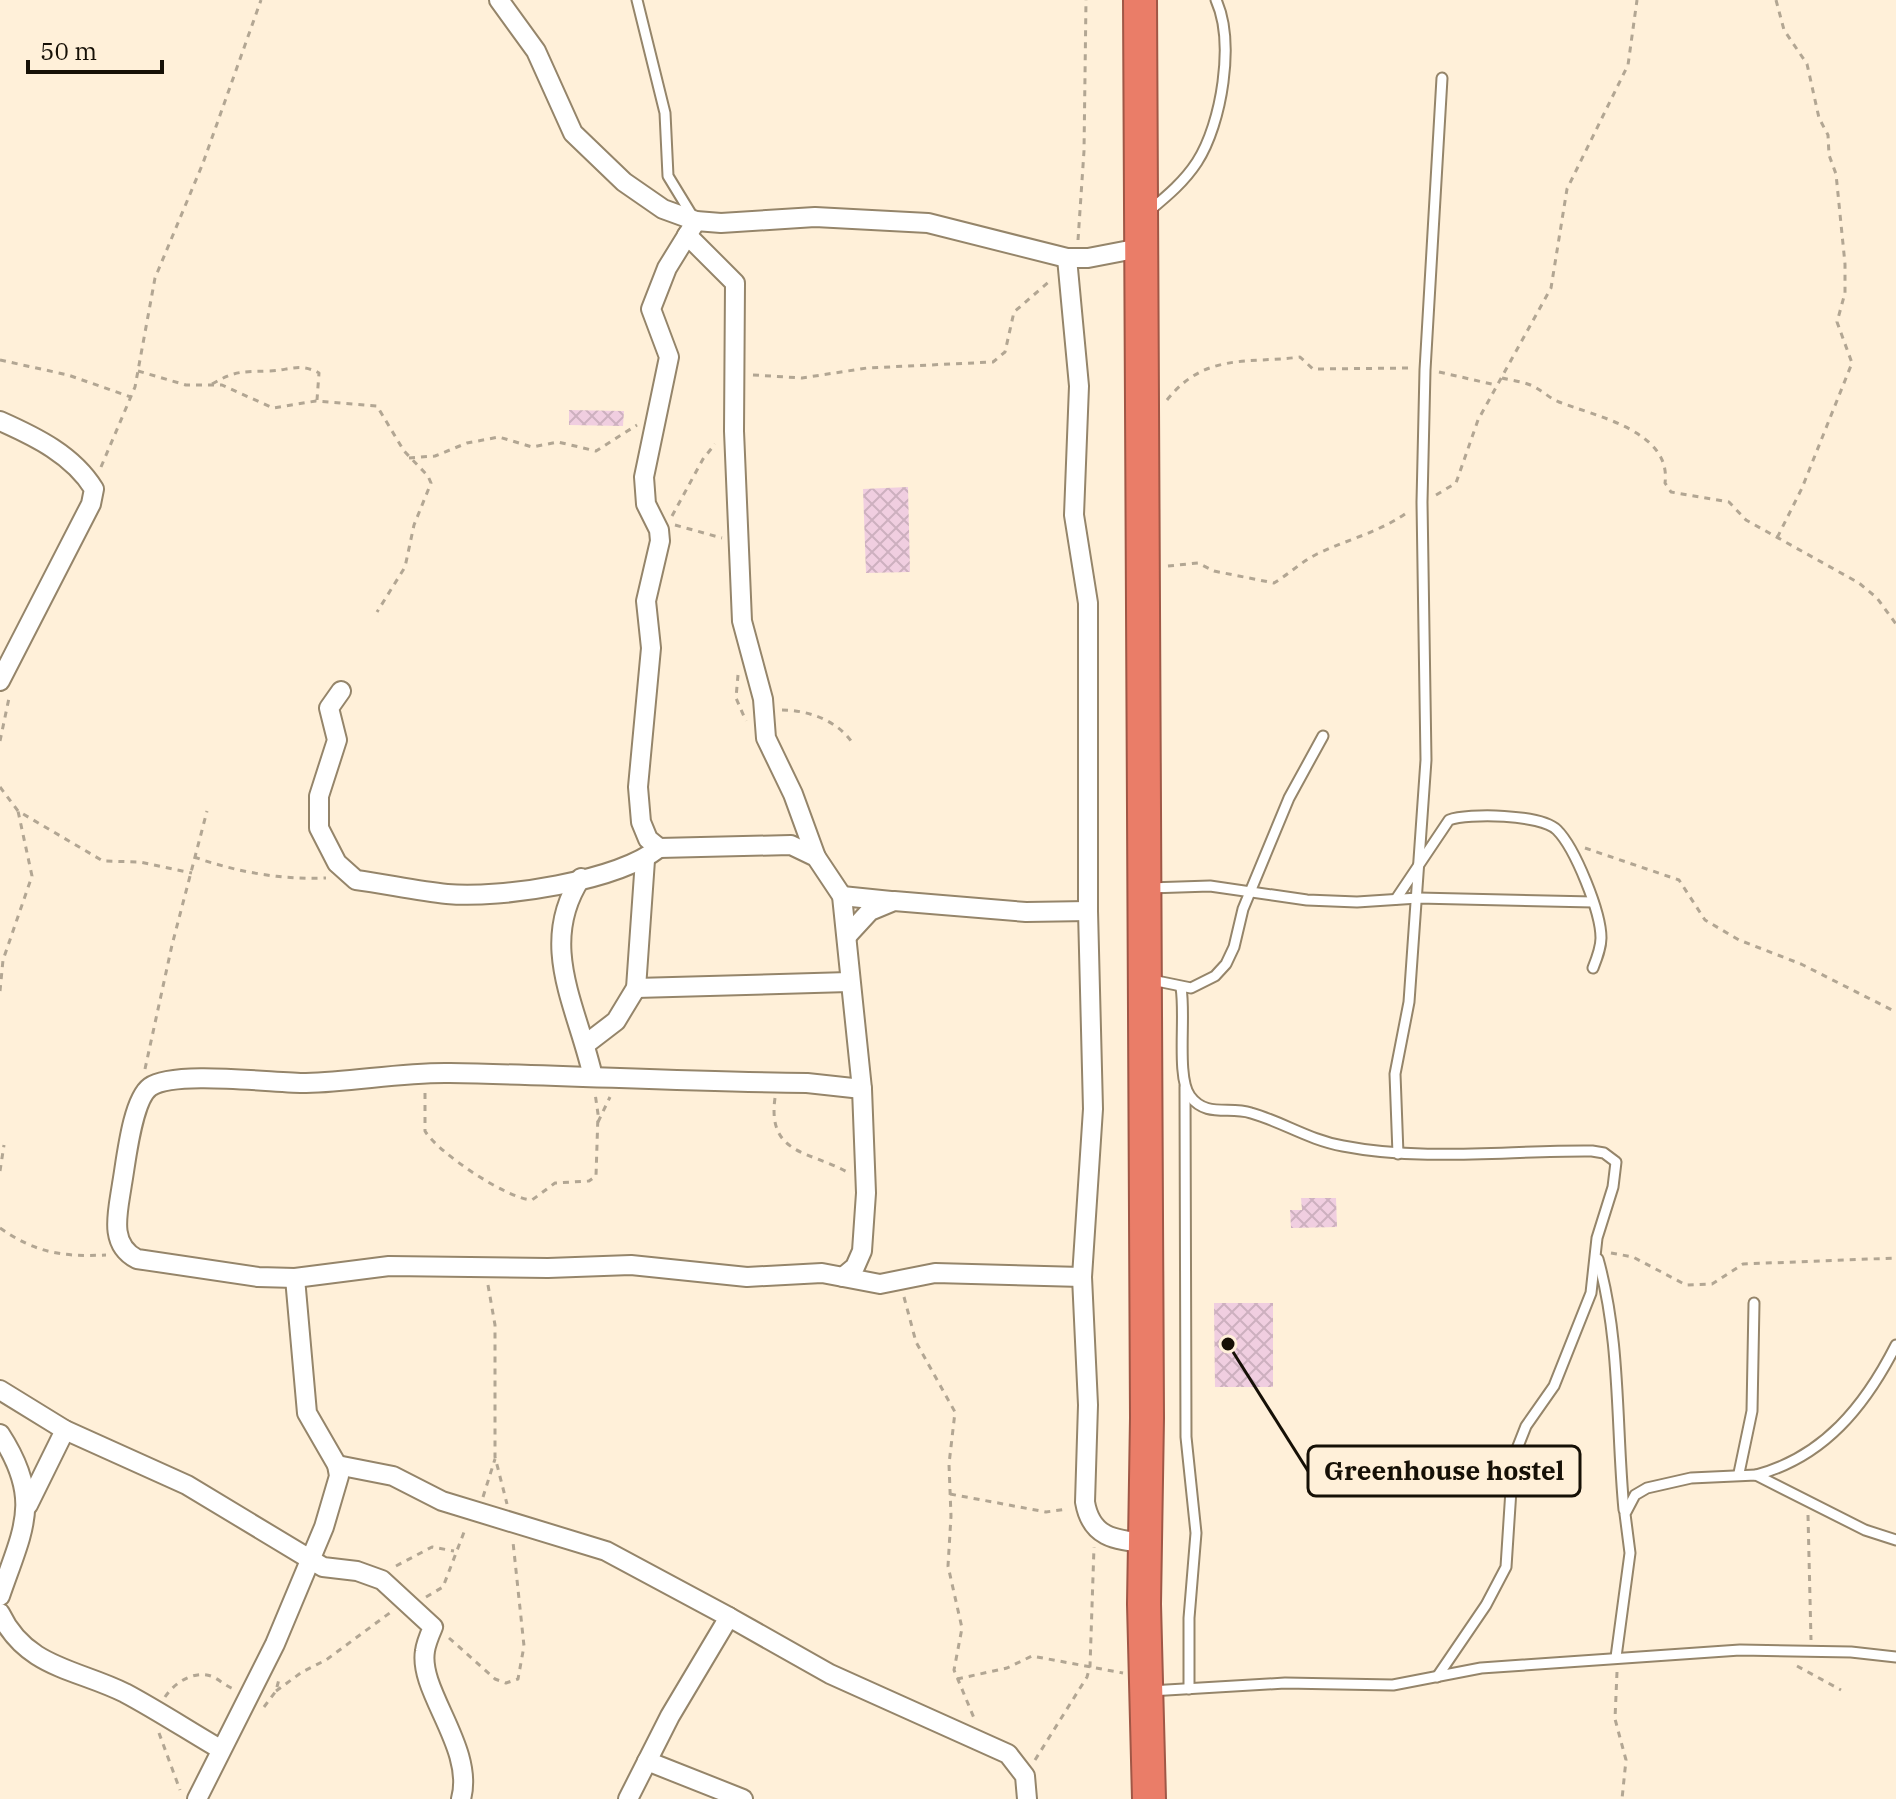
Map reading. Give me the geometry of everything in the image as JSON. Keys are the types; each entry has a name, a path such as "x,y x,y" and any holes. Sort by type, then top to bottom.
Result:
{"highway":[{"path":"1140,0 1145,1543 1149,1799"}],"street":[{"path":"499,0 536,51 573,133 591,154 692,228 735,283 734,431 742,621 763,699 766,738 793,794 816,857 842,896 847,936 849,982 862,1089 866,1193 862,1251 855,1267 843,1277"},
{"path":"692,228 868,217 913,221 1068,263 1088,258 1140,232"},
{"path":"586,1044 616,1021 636,988 652,854 641,822 638,787 651,648 646,601 660,541 659,530 646,504 644,477 669,357 651,309 667,268 692,228"},
{"path":"1068,263 1079,386 1074,515 1088,603 1088,911 1093,1109 1082,1277 1088,1405 1085,1502 1094,1527 1119,1540 1145,1543"},
{"path":"0,421 63,456 83,471 94,489 91,504 2,676"},
{"path":"341,691 329,708 337,740 317,810 327,845 345,873 356,880 447,894 513,891 629,868 652,854 765,843 791,845 816,857"},
{"path":"581,878 568,898 560,936 561,963 593,1077"},
{"path":"842,896 1026,912 1088,911"},
{"path":"847,936 870,911 894,901"},
{"path":"636,988 698,989 849,982"},
{"path":"862,1089 777,1083 425,1073 319,1082 174,1081 147,1089 141,1098 132,1131 117,1225 118,1242 126,1253 137,1259 194,1270 295,1278 389,1266 631,1265 738,1277 796,1273 880,1284 935,1273 1082,1277"},
{"path":"197,1799 275,1644 334,1500 339,1476 337,1465 307,1413 295,1278"},
{"path":"0,1390 65,1430 187,1485 323,1567 357,1571 382,1580 407,1600 433,1627 424,1653 435,1695 451,1729 460,1760 461,1799"},
{"path":"0,1596 28,1505 65,1430"},
{"path":"0,1434 18,1469 28,1505"},
{"path":"337,1465 393,1476 442,1501 576,1545 606,1551 830,1674 1008,1754 1025,1776 1027,1799"},
{"path":"0,1613 9,1632 29,1650 64,1672 111,1687 220,1749"},
{"path":"628,1799 729,1617"},
{"path":"647,1761 743,1799"}],"lane":[{"path":"637,0 665,113 668,176 692,228"},
{"path":"1140,232 1181,182 1205,145 1224,69 1224,21 1216,0"},
{"path":"1398,1154 1395,1074 1409,1002 1426,760 1422,502 1425,370 1442,78"},
{"path":"1145,977 1181,988 1202,984 1226,964 1250,892 1289,798 1323,736"},
{"path":"1396,899 1441,828 1462,815 1540,821 1556,829 1593,902 1601,938 1593,968"},
{"path":"1144,889 1210,886 1307,900 1418,898 1593,902"},
{"path":"1181,988 1185,1087 1186,1437 1196,1533 1189,1618 1189,1689"},
{"path":"1185,1087 1200,1107 1213,1111 1248,1112 1319,1141 1398,1154 1539,1150 1604,1153 1616,1162 1617,1171 1595,1250 1594,1276 1583,1316 1554,1386 1526,1426 1516,1448 1509,1501 1506,1567 1486,1605 1437,1677"},
{"path":"1595,1250 1611,1305 1617,1433 1630,1553 1616,1657"},
{"path":"1739,1473 1752,1411 1754,1303"},
{"path":"1756,1475 1796,1462 1831,1436 1869,1392 1896,1345"},
{"path":"1625,1514 1635,1495 1647,1488 1691,1478 1739,1473 1756,1475 1865,1530 1896,1540"},
{"path":"1146,1684 1189,1689 1285,1683 1393,1685 1481,1668 1616,1657 1774,1651 1896,1657"}],"path":[{"path":"94,489 131,397 155,278 203,163 261,0"},
{"path":"733,377 761,374 802,378 867,368 993,362 1005,352 1014,312 1068,263 1077,245 1086,0"},
{"path":"1141,562 1179,568 1198,563 1214,571 1274,583 1320,552 1362,533 1386,529 1422,502 1456,483 1465,452 1496,385 1551,288 1567,189 1628,65 1637,0"},
{"path":"1776,0 1784,30 1807,64 1819,118 1828,135 1829,155 1836,174 1845,264 1845,293 1837,322 1852,363 1802,488 1777,538"},
{"path":"1164,405 1196,374 1234,359 1300,357 1313,369 1425,370 1496,385"},
{"path":"0,360 68,375 131,397"},
{"path":"212,384 234,372 249,369 269,372 299,365 319,373 316,401"},
{"path":"138,371 186,385 212,384 232,388 273,408 316,401 377,406 409,458 431,483 414,525 410,555 377,612"},
{"path":"1501,378 1536,387 1555,401 1639,433 1658,452 1666,469 1665,483 1671,492 1729,502 1746,520 1859,583 1877,598 1896,624"},
{"path":"409,458 435,456 467,443 499,437 532,447 558,442 596,451 613,443 658,409"},
{"path":"734,431 721,439 703,459 667,525 707,532 739,546"},
{"path":"0,741 10,693 2,676"},
{"path":"763,699 772,701 781,710 803,711 834,723 851,741"},
{"path":"0,787 18,811 103,861 140,862 192,873"},
{"path":"0,991 3,960 32,876 18,811"},
{"path":"147,1089 146,1054 207,811"},
{"path":"1556,829 1564,831 1581,847 1679,880 1705,920 1739,940 1801,964 1896,1012"},
{"path":"194,857 232,870 296,879 345,873"},
{"path":"425,1073 424,1122 429,1138 440,1149 516,1198 538,1198 561,1181 593,1179 597,1169 598,1122 593,1077"},
{"path":"598,1122 617,1078"},
{"path":"777,1083 774,1121 788,1146 848,1173 866,1193"},
{"path":"0,1171 4,1145"},
{"path":"0,1228 26,1246 41,1251 80,1255 126,1253"},
{"path":"1595,1250 1633,1257 1686,1285 1712,1284 1743,1264 1896,1258"},
{"path":"433,1627 495,1679 506,1683 518,1679 524,1646 513,1523 495,1457 495,1325 484,1267"},
{"path":"902,1281 916,1342 955,1412 949,1464 948,1566 962,1628 954,1660 957,1679 990,1747"},
{"path":"276,1691 326,1660 407,1600 433,1595 443,1587 462,1533 479,1511 489,1468 495,1457"},
{"path":"950,1494 1046,1512 1085,1502"},
{"path":"1808,1500 1812,1652"},
{"path":"1025,1776 1087,1677 1090,1666 1094,1527"},
{"path":"392,1565 401,1565 432,1547 455,1552"},
{"path":"1774,1651 1785,1661 1815,1673 1841,1690"},
{"path":"957,1679 1007,1668 1032,1656 1090,1666 1146,1684"},
{"path":"1616,1657 1615,1719 1626,1760 1622,1799"},
{"path":"140,1703 161,1702 176,1684 200,1675 212,1677 234,1689 254,1686"},
{"path":"140,1703 152,1718 184,1799"}],"building":[{"path":"569,410 624,411 623,426 569,425"},
{"path":"908,487 910,572 866,573 863,489"},
{"path":"1301,1198 1336,1198 1337,1227 1291,1228 1290,1210 1302,1210"},
{"path":"1214,1303 1273,1303 1273,1387 1215,1387"}],"place":[{"name":"Greenhouse hostel","path":"1228,1344"}]}
